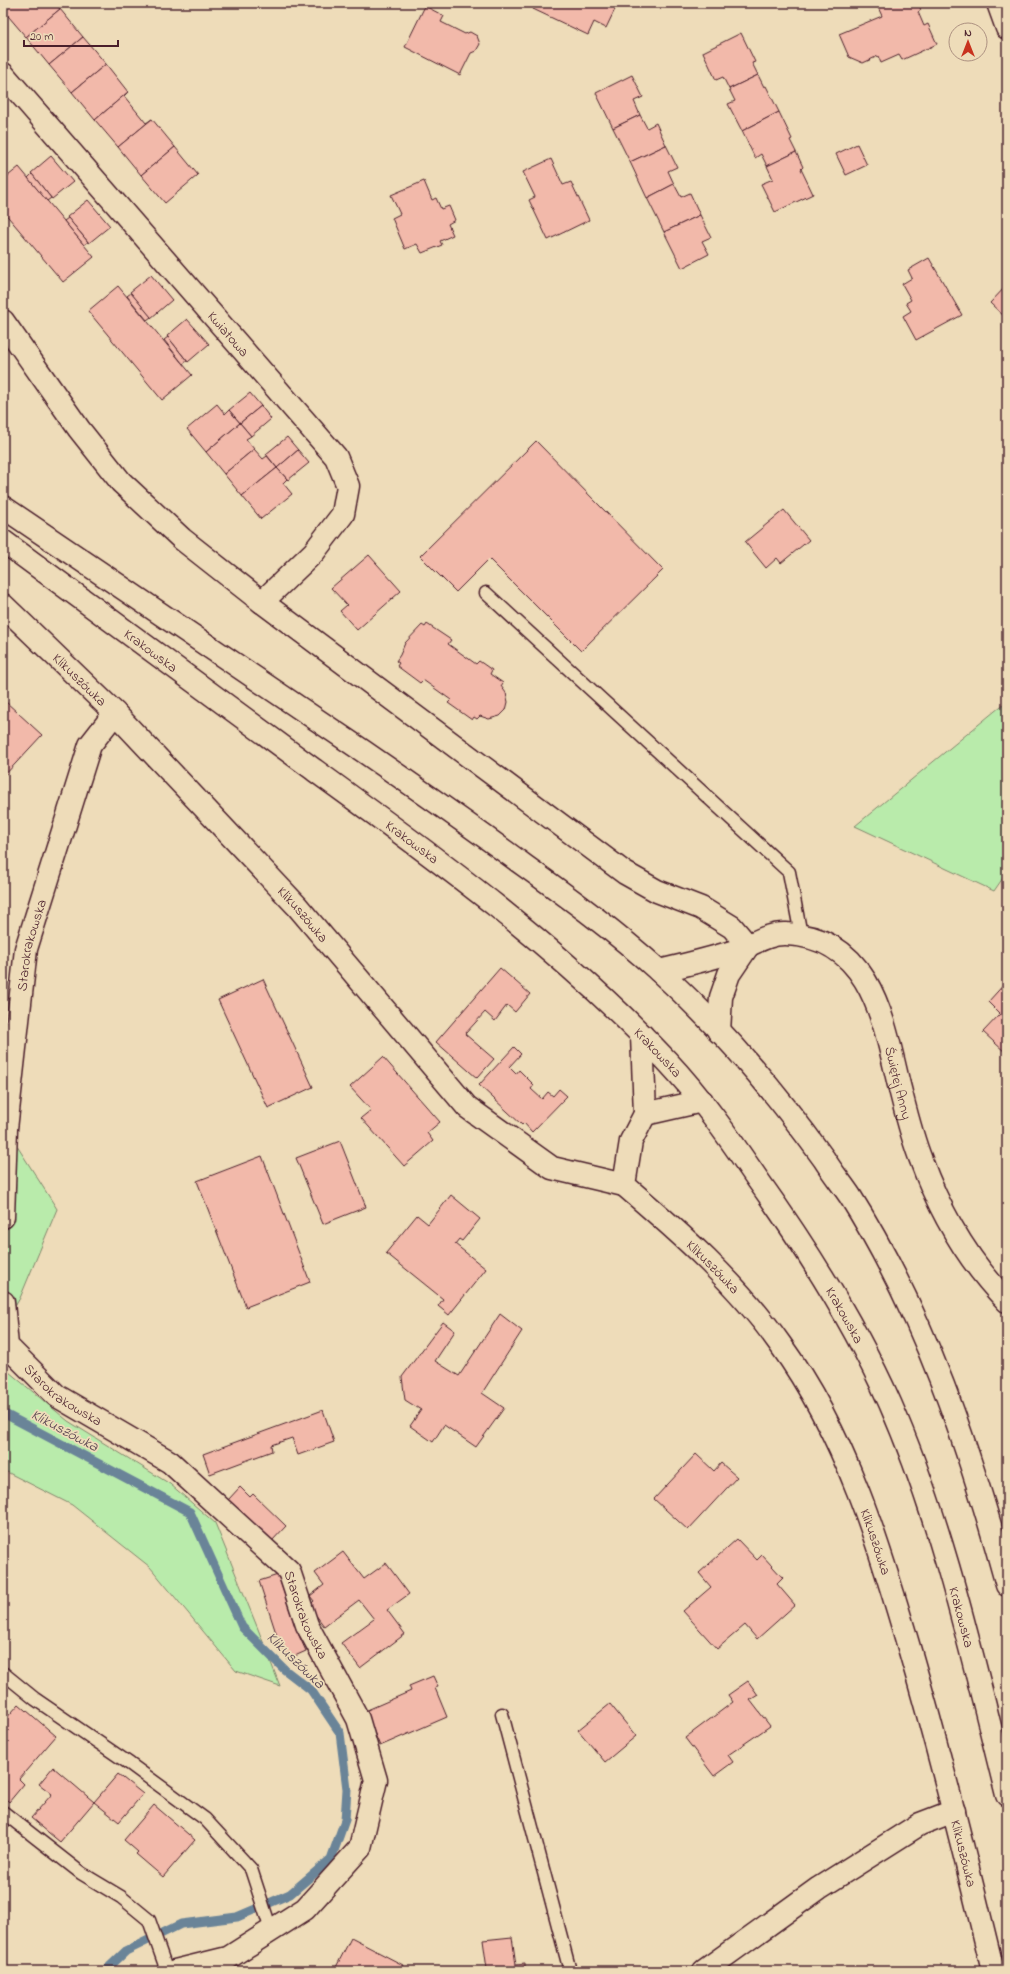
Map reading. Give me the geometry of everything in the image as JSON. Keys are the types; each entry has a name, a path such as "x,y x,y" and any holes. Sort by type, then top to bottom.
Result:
{"street":[{"path":"998,3 1007,28"},
{"name":"Kwiatowa","path":"3,74 336,457 348,486 343,514 314,552 262,602"},
{"path":"3,321 79,429 121,482 182,539 262,602 625,874 657,891 701,908 732,927 748,946"},
{"path":"3,507 435,800 586,911 659,971 719,1032 796,1121 849,1194 891,1268 920,1328 942,1382 990,1521 1007,1585"},
{"name":"Krakowska","path":"3,541 379,817 522,926 609,1001 668,1062 702,1101 787,1220 817,1267 864,1351 889,1400 906,1442 942,1549 1007,1795"},
{"name":"Klikuszówka","path":"3,605 115,713 297,906 467,1106 552,1168 624,1185 680,1233 744,1299 780,1343 808,1386 830,1426 852,1476 876,1538 917,1676 954,1811 993,1971"},
{"name":"Starokrakowska","path":"3,1217 6,1129 26,949 90,745 115,713"},
{"name":"Świętej Anny","path":"659,971 705,961 748,946 765,937 784,934 801,935 819,940 832,946 859,969 871,989 883,1018 913,1138 930,1184 950,1223 976,1265 989,1282 1007,1301"},
{"name":"Świętej Anny","path":"719,1032 721,996 729,974 748,946"},
{"path":"624,1185 631,1141 645,1114 642,1035"},
{"path":"645,1114 702,1101"},
{"name":"Starokrakowska","path":"3,1302 7,1346 58,1396 170,1462 289,1571 307,1625 358,1719 376,1780 360,1848 304,1909 269,1921 228,1958 175,1971"},
{"path":"704,1971 825,1884 920,1824 954,1811"}],"lane":[{"path":"486,593 789,872 801,935"},
{"path":"3,1672 35,1699 130,1764 205,1819 251,1869 269,1921"},
{"path":"502,1714 570,1971"},
{"path":"3,1812 81,1873 121,1897 149,1920 167,1971"}],"green space":[{"path":"1006,702 1007,872 994,891 855,826"},
{"path":"3,1124 57,1209 20,1298 3,1327"},
{"path":"3,1367 68,1421 170,1484 215,1523 280,1686 236,1671 150,1567 72,1505 3,1470"}],"building":[{"path":"3,3 11,3 3,10"},
{"path":"11,3 54,3 60,9 26,37 3,10"},
{"path":"536,3 618,3 606,28 594,22 588,35 533,9"},
{"path":"881,3 918,3 921,10 918,12 924,26 928,24 937,44 902,60 899,55 881,63 878,56 863,63 849,57 839,34 882,16 877,5"},
{"path":"425,6 444,16 441,22 465,34 470,32 477,36 480,44 476,51 471,53 460,75 405,47"},
{"path":"60,9 83,37 49,65 26,37"},
{"path":"741,33 755,62 752,63 758,75 729,89 723,77 716,80 703,52"},
{"path":"83,37 106,64 72,92 49,65"},
{"path":"106,64 128,92 95,120 72,92"},
{"path":"632,75 643,97 634,101 640,115 613,128 596,93"},
{"path":"758,75 764,87 766,86 779,112 742,131 728,104 735,101 729,89"},
{"path":"128,92 124,96 146,123 152,119 118,147 95,120"},
{"path":"779,112 792,139 790,140 796,152 767,166 761,154 755,158 742,131"},
{"path":"640,115 647,128 656,123 666,145 630,162 613,128"},
{"path":"152,119 175,147 141,175 118,147"},
{"path":"3,121 8,127 3,130"},
{"path":"857,144 867,165 846,175 836,154"},
{"path":"666,145 677,167 668,171 674,184 647,198 630,162"},
{"path":"175,147 198,175 165,203 141,175"},
{"path":"796,152 803,167 801,169 813,194 775,212 761,184 773,179 767,166"},
{"path":"51,156 73,182 52,199 31,173"},
{"path":"551,159 563,185 571,182 589,220 548,240 529,200 535,197 523,172"},
{"path":"19,167 94,257 63,282 3,211 3,180"},
{"path":"32,174 51,198 47,201 28,178"},
{"path":"424,181 432,200 436,198 441,209 449,206 455,220 448,224 453,235 440,241 442,245 422,253 417,244 405,249 392,218 400,214 391,195"},
{"path":"674,184 681,197 690,193 700,215 664,232 647,198"},
{"path":"88,200 110,226 89,243 67,217"},
{"path":"700,215 711,237 702,241 709,254 682,268 664,232"},
{"path":"68,218 88,242 84,245 64,221"},
{"path":"929,258 962,315 916,340 903,316 911,311 906,303 911,300 902,284 912,278 908,270"},
{"path":"151,275 172,300 151,318 130,292"},
{"path":"1007,285 1007,319 990,303"},
{"path":"118,286 192,375 162,400 88,311"},
{"path":"131,293 151,317 147,320 127,296"},
{"path":"187,319 209,344 188,362 167,336"},
{"path":"168,337 187,361 183,364 164,340"},
{"path":"250,393 261,406 240,423 229,410"},
{"path":"217,404 225,414 229,410 240,423 206,452 187,429"},
{"path":"261,406 271,419 251,436 240,423"},
{"path":"240,423 251,436 246,439 254,449 224,474 206,452"},
{"path":"287,437 298,450 277,468 266,454"},
{"path":"536,441 663,570 581,651 489,559 456,592 420,556"},
{"path":"254,449 263,459 267,456 277,468 242,496 224,474"},
{"path":"298,450 309,463 288,480 277,468"},
{"path":"277,468 287,479 283,483 292,494 261,519 242,496"},
{"path":"784,510 809,540 781,563 777,558 766,568 745,542"},
{"path":"369,555 401,591 357,630 340,611 347,605 331,588"},
{"path":"427,624 451,640 448,644 476,664 479,661 492,670 490,674 503,683 501,686 506,693 508,702 506,710 500,716 489,719 480,716 477,719 474,717 472,720 448,703 451,700 423,680 420,683 397,666 399,663 396,661 405,643 422,625 425,627"},
{"path":"6,702 42,735 3,777 3,705"},
{"path":"500,968 530,994 515,1012 507,1005 495,1021 485,1012 465,1034 494,1059 477,1078 436,1042"},
{"path":"263,979 313,1087 268,1108 218,1000"},
{"path":"1007,981 1006,1053 983,1032 1000,1014 988,1002"},
{"path":"514,1047 521,1054 509,1067 516,1074 519,1070 534,1085 531,1089 542,1099 548,1092 553,1096 559,1089 567,1096 532,1132 524,1123 522,1125 479,1085"},
{"path":"383,1057 440,1122 427,1133 433,1141 404,1166 361,1118 371,1110 350,1087"},
{"path":"340,1141 366,1207 323,1224 296,1158"},
{"path":"262,1156 310,1282 246,1307 197,1181"},
{"path":"451,1195 480,1219 462,1241 459,1239 455,1244 486,1269 449,1315 438,1306 443,1299 386,1253 417,1215 428,1224"},
{"path":"500,1314 522,1331 482,1393 504,1408 476,1447 444,1425 433,1442 410,1426 421,1410 405,1400 402,1377 443,1322 455,1331 435,1361 459,1376"},
{"path":"323,1410 334,1442 298,1455 292,1438 271,1445 272,1451 210,1474 203,1454"},
{"path":"696,1454 714,1471 721,1463 737,1477 688,1530 654,1499"},
{"path":"240,1487 250,1497 253,1494 286,1526 271,1542 228,1500"},
{"path":"737,1539 757,1560 762,1555 783,1578 777,1584 795,1605 757,1639 745,1625 717,1649 683,1611 711,1587 699,1573"},
{"path":"343,1552 364,1579 386,1563 409,1594 387,1610 405,1634 360,1668 341,1643 374,1619 359,1600 324,1626 309,1606 314,1601 310,1596 324,1585 315,1573"},
{"path":"278,1575 296,1629 306,1651 288,1659 277,1636 259,1581"},
{"path":"433,1676 438,1687 435,1688 447,1717 380,1746 365,1711 411,1691 409,1686"},
{"path":"748,1681 758,1695 750,1700 770,1726 728,1755 733,1762 714,1776 685,1738 733,1702 728,1695"},
{"path":"19,1704 56,1736 19,1779 24,1784 9,1802 3,1796 3,1722"},
{"path":"610,1704 636,1736 605,1762 578,1730"},
{"path":"53,1767 94,1802 60,1842 31,1818 52,1794 39,1784"},
{"path":"118,1774 143,1794 119,1822 94,1802"},
{"path":"154,1805 195,1840 163,1877 136,1854 138,1852 124,1840"},
{"path":"512,1937 516,1965 525,1964 525,1971 473,1971 487,1969 483,1940"},
{"path":"351,1938 403,1965 400,1971 334,1971"}],"waterway":[{"name":"Klikuszówka","path":"3,1413 190,1512 242,1627 285,1670 311,1690 340,1733 347,1789 345,1820 331,1859 290,1894 237,1917 181,1924 126,1951 105,1971"}]}
